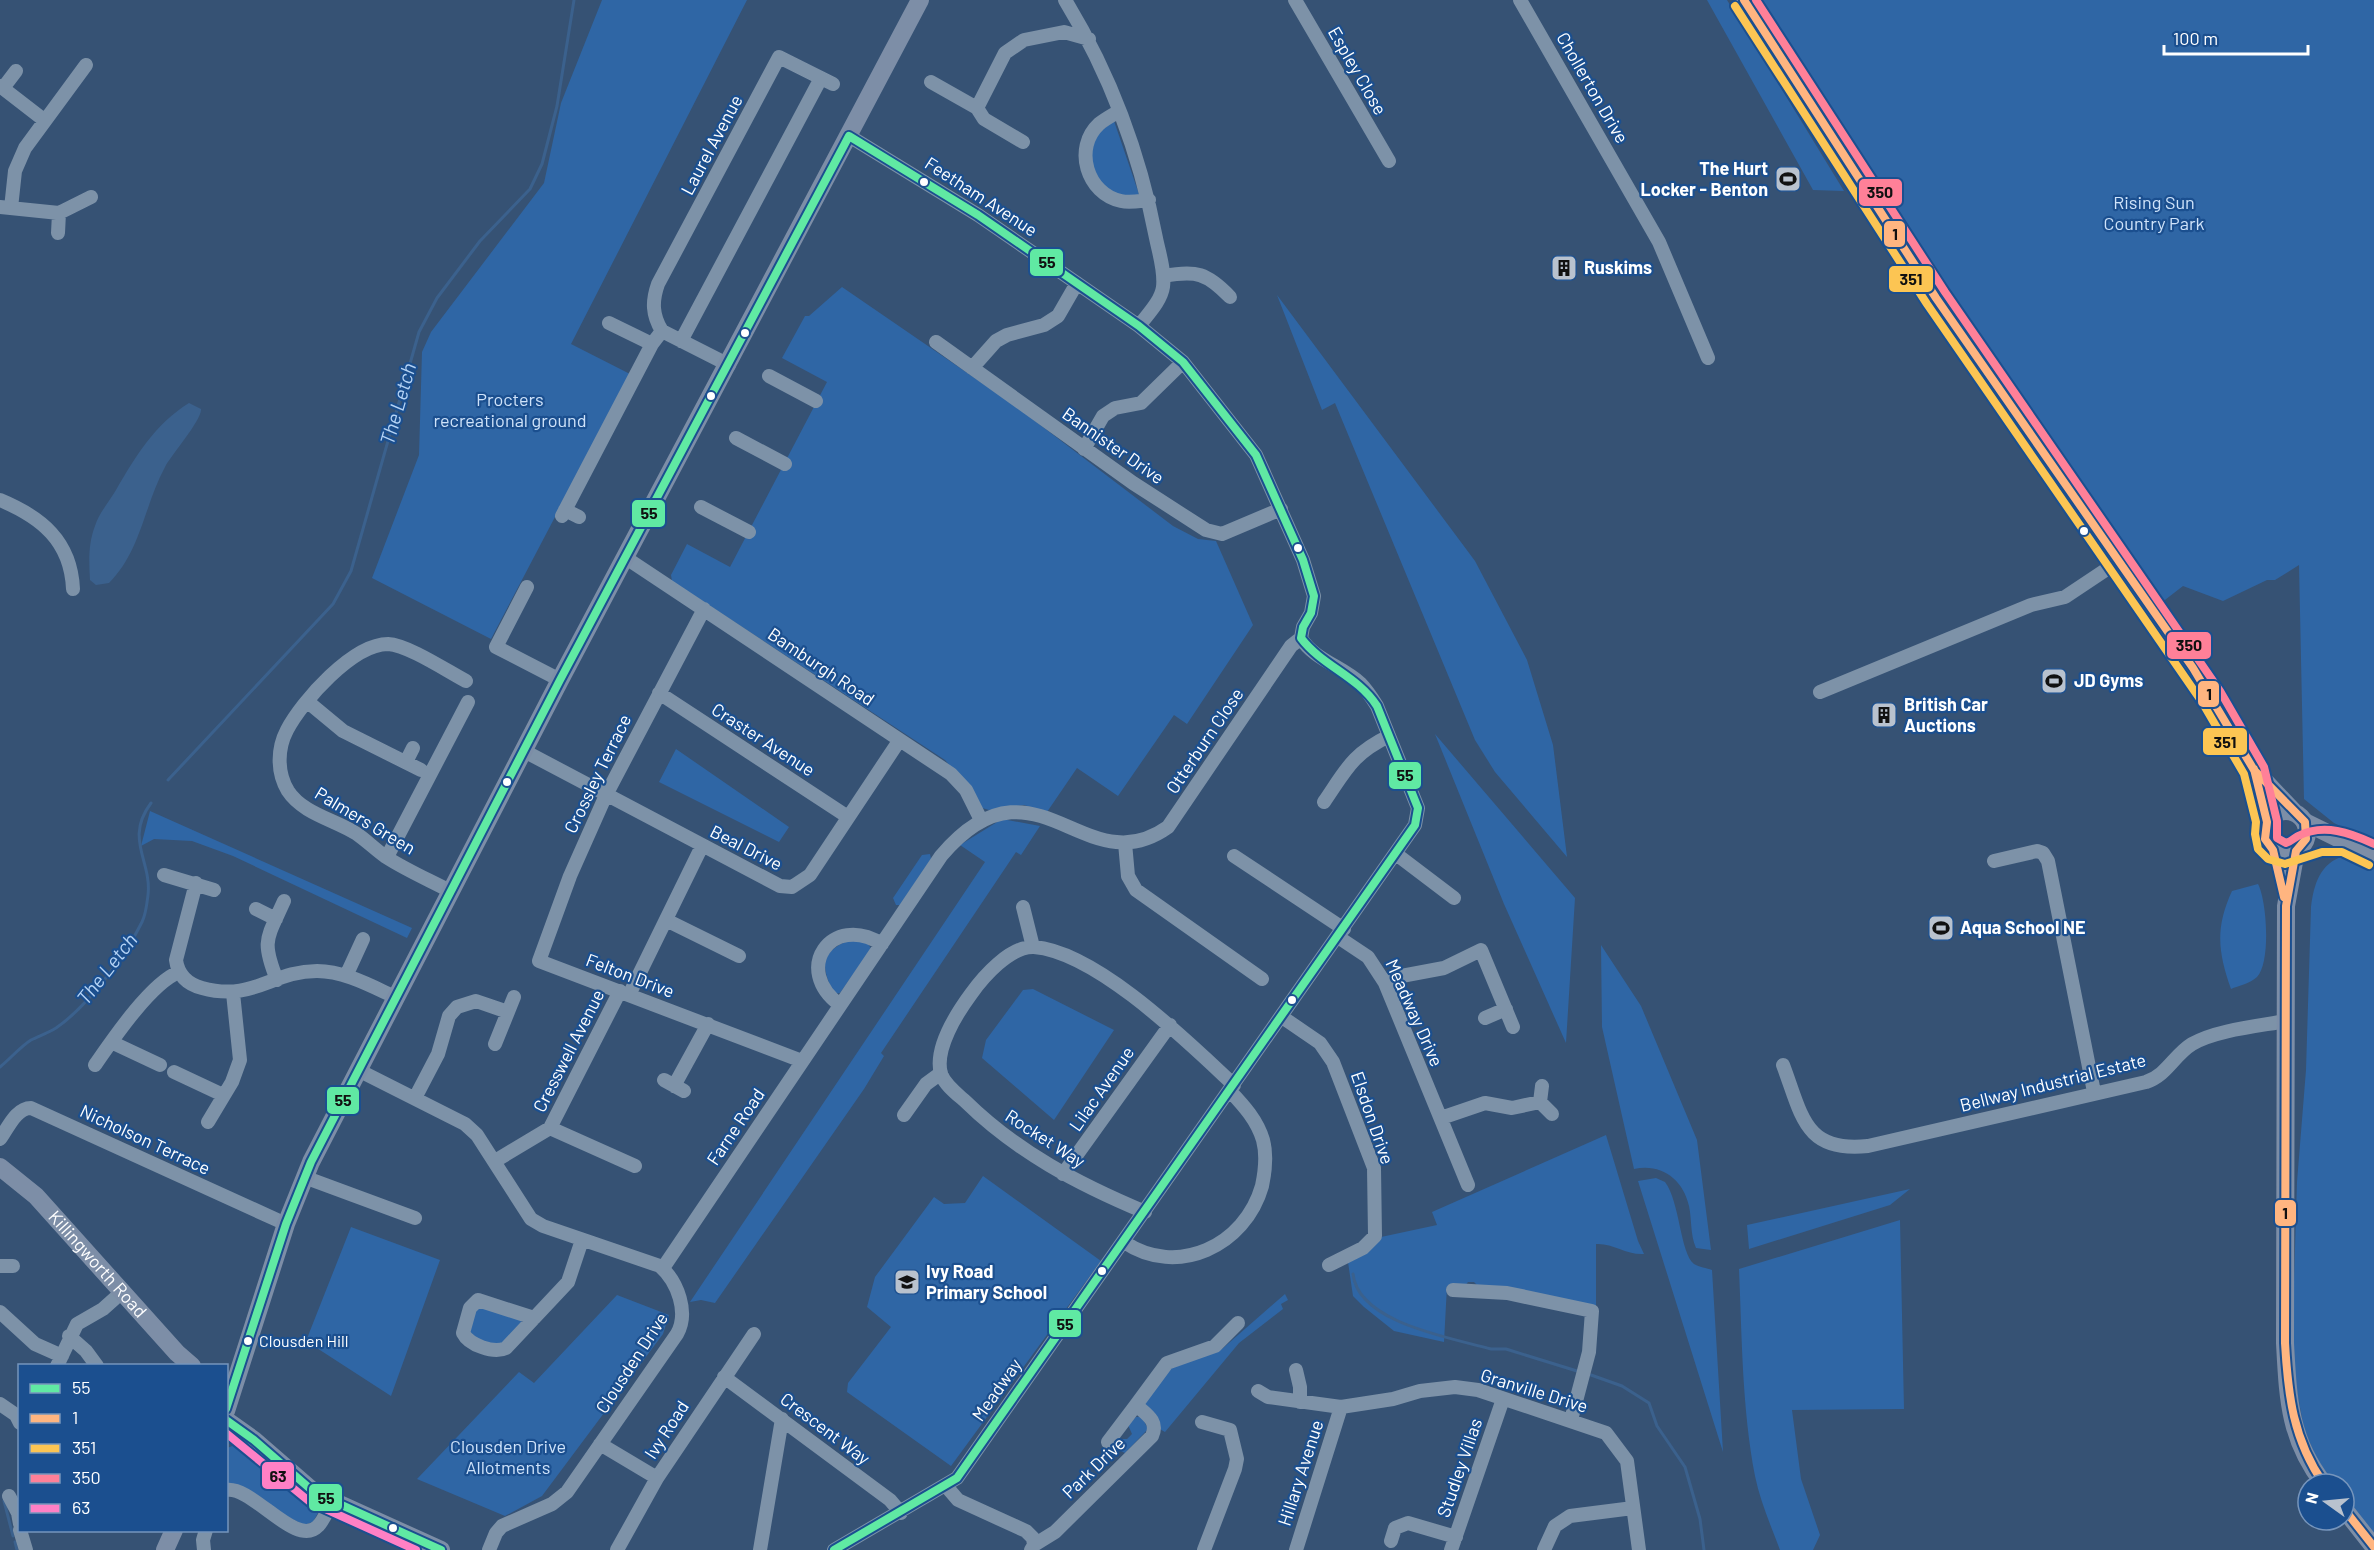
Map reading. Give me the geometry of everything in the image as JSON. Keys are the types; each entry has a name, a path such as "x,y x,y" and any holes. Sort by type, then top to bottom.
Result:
{"main road":[{"path":"228,1396 230,1380 244,1360 286,1224 304,1177 560,680 729,366 920,0"},
{"path":"1743,0 1936,298 2205,686 2254,770 2299,817 2307,835 2300,848 2286,906"},
{"path":"2254,770 2267,822 2265,839 2273,850 2286,906 2284,1172 2288,1389 2299,1445 2314,1472"},
{"path":"2267,822 2277,811 2299,817 2374,856"},
{"path":"2273,850 2286,854 2321,841 2345,842"},
{"name":"Killingworth Road","path":"0,1167 36,1196 122,1292 191,1364"},
{"path":"228,1421 249,1436 306,1487 332,1502 441,1550"},
{"path":"228,1440 249,1436"},
{"path":"2356,1524 2374,1547"},
{"path":"165,1550 173,1532"}],"street":[{"path":"1065,0 1089,39 1119,111 1149,200 1164,276 1160,296 1139,326"},
{"name":"Espley Close","path":"1294,0 1389,161"},
{"name":"Chollerton Drive","path":"1520,0 1659,242 1708,358"},
{"path":"977,108 1005,52 1024,40 1064,32 1089,39"},
{"name":"Laurel Avenue","path":"662,331 656,320 649,291 779,57 827,81 681,341"},
{"path":"86,65 44,120 18,164 5,208 59,213 91,197"},
{"path":"16,71 2,87 44,120"},
{"path":"932,82 977,108 984,119 1023,142"},
{"path":"1119,111 1098,124 1088,140 1086,150 1088,171 1093,182 1119,201 1149,200"},
{"name":"Feetham Avenue","path":"849,136 956,200 1139,326 1183,362 1256,455 1281,509 1312,588 1313,605 1300,638"},
{"path":"58,233 59,213"},
{"path":"1164,276 1182,272 1201,274 1217,283 1230,297"},
{"path":"972,368 996,341 1007,334 1044,325 1058,316 1077,283"},
{"path":"609,323 652,344"},
{"path":"579,517 564,513 652,344 662,331 729,366"},
{"name":"Bannister Drive","path":"936,342 1084,449 1214,534 1222,534 1281,509"},
{"path":"1084,449 1103,416 1115,408 1141,403 1183,362"},
{"path":"769,376 816,401"},
{"path":"736,438 784,464"},
{"path":"0,500 32,514 54,534 69,562 73,589"},
{"path":"701,507 749,532"},
{"name":"Bamburgh Road","path":"626,558 951,774 966,790 981,820"},
{"path":"1820,692 2031,605 2065,597 2119,561"},
{"path":"527,587 496,647 560,680"},
{"name":"Crossley Terrace","path":"539,961 570,876 606,795 704,609"},
{"name":"Meadway","path":"834,1550 946,1486 963,1470 1415,825 1418,808 1377,706 1364,687 1308,648 1300,638"},
{"name":"Otterburn Close","path":"981,820 1017,810 1035,813 1115,843 1143,841 1168,827 1291,646 1300,638"},
{"name":"Palmers Green","path":"450,891 387,857 357,834 297,801 285,785 279,764 287,730 308,702 347,662 362,651 377,645 396,645 466,681"},
{"path":"443,685 450,672"},
{"name":"Craster Avenue","path":"659,693 848,817"},
{"path":"308,702 343,731 421,770"},
{"path":"387,857 468,702"},
{"path":"1324,802 1354,758 1365,748 1389,736"},
{"name":"Beal Drive","path":"524,751 780,886 792,887 810,875 899,741"},
{"path":"406,762 413,748"},
{"name":"Farne Road","path":"663,1268 941,856 955,839 981,820"},
{"path":"1125,843 1128,876 1136,890 1262,979"},
{"name":"Cresswell Avenue","path":"495,1161 550,1128 666,920 702,846"},
{"path":"1994,861 2037,851 2043,853 2048,861 2094,1092"},
{"path":"1396,854 1454,898"},
{"path":"1234,856 1341,933"},
{"path":"164,875 214,890"},
{"path":"196,883 176,954 179,972 192,984 233,993 251,990 294,974 315,971 345,976 395,997"},
{"path":"277,980 266,946 284,901"},
{"path":"1023,907 1032,947"},
{"path":"256,909 276,919"},
{"path":"666,920 739,956"},
{"path":"840,1005 826,994 818,976 818,963 826,946 840,936 856,933 882,944"},
{"name":"Meadway Drive","path":"1341,933 1368,957 1385,983 1468,1185"},
{"path":"345,976 363,939"},
{"path":"904,1115 926,1084 941,1073 946,1038 980,982 1000,963 1032,947 1078,962 1115,983 1170,1025 1232,1088 1254,1120 1264,1142 1265,1157 1264,1176 1259,1194 1243,1224 1230,1239 1217,1246 1180,1258 1155,1257 1124,1242"},
{"path":"1385,983 1396,977 1444,968 1481,950 1513,1027"},
{"name":"Felton Drive","path":"539,961 802,1061"},
{"path":"95,1065 111,1042 166,978 179,972"},
{"path":"208,1122 232,1082 240,1060 233,993"},
{"path":"495,1044 514,997"},
{"path":"415,1098 438,1054 449,1016 457,1007 476,1001 508,1012"},
{"path":"1485,1018 1506,1009"},
{"name":"Elsdon Drive","path":"1282,1017 1320,1043 1334,1062 1374,1168 1375,1236 1363,1248 1329,1265"},
{"name":"Bellway Industrial Estate","path":"1784,1065 1806,1127 1823,1142 1850,1148 1868,1146 2155,1079 2184,1050 2201,1040 2286,1021"},
{"path":"674,1086 708,1024"},
{"name":"Lilac Avenue","path":"1063,1174 1170,1025"},
{"path":"111,1042 160,1065"},
{"path":"358,1070 465,1124 477,1135 531,1218 543,1226 663,1268"},
{"path":"174,1072 223,1095"},
{"name":"Rocket Way","path":"941,1073 947,1084 982,1118 1035,1159 1145,1212"},
{"path":"1540,1102 1542,1086"},
{"path":"1441,1118 1485,1103 1512,1108 1540,1102"},
{"path":"1540,1102 1552,1114"},
{"name":"Nicholson Terrace","path":"0,1139 18,1114 32,1108 286,1224"},
{"name":"Cresswell Avenue","path":"550,1128 635,1166"},
{"path":"304,1177 415,1218"},
{"path":"534,1318 478,1300 470,1308 463,1333 470,1342 500,1350 506,1348 568,1282 582,1240"},
{"name":"Clousden Drive","path":"489,1550 496,1533 502,1526 564,1496 683,1322 682,1306 663,1268"},
{"path":"1453,1290 1471,1288 1507,1293 1592,1311 1589,1352 1571,1420"},
{"path":"0,1312 35,1344 59,1360 77,1324 103,1310 122,1292"},
{"name":"Park Drive","path":"1108,1442 1123,1432 1136,1406 1167,1363 1215,1346 1238,1323"},
{"name":"Ivy Road","path":"617,1550 657,1478 754,1334"},
{"path":"69,1336 96,1364"},
{"path":"1296,1370 1300,1401"},
{"name":"Crescent Way","path":"724,1377 890,1500 901,1513"},
{"name":"Granville Drive","path":"1258,1391 1268,1397 1341,1407 1393,1399 1420,1391 1455,1387 1478,1390 1606,1433 1627,1461 1639,1550"},
{"name":"Studley Villas","path":"1391,1541 1395,1528 1408,1523 1454,1543 1503,1399"},
{"path":"0,1404 18,1416"},
{"name":"Park Drive","path":"1032,1547 1055,1532 1152,1436 1155,1430 1153,1420 1136,1406"},
{"name":"Hillary Avenue","path":"1296,1550 1341,1407"},
{"path":"760,1550 782,1419"},
{"path":"1202,1422 1230,1430 1237,1459 1204,1550"},
{"path":"600,1444 657,1478"},
{"path":"946,1486 958,1500 1026,1532 1033,1538 1032,1547"},
{"path":"228,1490 240,1492 289,1526 304,1531 317,1527 332,1502"},
{"path":"9,1496 18,1515"},
{"path":"1544,1550 1555,1526 1570,1516 1633,1509"},
{"path":"21,1532 26,1550"}],"green space":[{"name":"Procters recreational ground","path":"602,0 747,0 571,344 630,374 491,639 372,578 419,455 422,352 431,332 544,183 561,103"},
{"path":"1707,0 1727,0 1844,191 1813,190"},
{"name":"Rising Sun Country Park","path":"1759,0 2374,0 2374,843 2334,823 2304,799 2299,565 2275,580 2267,580 2223,601 2183,586 2161,603 1950,293"},
{"path":"1114,121 1140,197 1125,198 1112,194 1099,182 1095,173 1092,155 1096,136"},
{"path":"842,287 1014,405 1173,526 1198,539 1216,541 1253,625 1187,724 1174,715 1118,796 1077,768 1047,812 1024,805 989,810 979,807 967,785 945,760 672,581 671,575 687,544 730,567 827,382 782,358 805,316 809,316"},
{"path":"1277,295 1475,561 1527,660 1553,745 1567,857 1495,772 1475,740 1335,403 1322,410"},
{"path":"1435,734 1575,898 1566,1043 1504,904"},
{"path":"676,749 789,827 779,842 659,782"},
{"path":"150,811 412,928 407,938 233,856 192,841 154,839 141,846"},
{"path":"1002,819 1040,826 1021,855 1016,852 881,1053 884,1056 864,1089 715,1303 701,1300 690,1302 985,862 960,845"},
{"path":"930,854 931,859 900,905 896,905 893,898 922,855"},
{"path":"2344,856 2374,867 2374,1535 2356,1512 2356,1472 2326,1472 2317,1459 2304,1429 2295,1380 2293,1315 2297,1182 2306,1070 2311,907 2316,883 2324,869 2336,859"},
{"path":"2258,884 2264,904 2266,945 2264,959 2257,977 2231,989 2221,951 2223,917 2232,891"},
{"path":"850,940 868,943 871,949 840,993 834,994 825,968 826,961 833,950"},
{"path":"1601,945 1641,1006 1697,1140 1711,1250 1696,1248 1689,1206 1682,1188 1676,1181 1662,1171 1653,1168 1634,1169 1602,1027"},
{"path":"1033,989 1114,1030 1054,1120 982,1058 986,1040 1023,990"},
{"path":"1606,1135 1644,1254 1596,1244 1596,1307 1478,1286 1474,1282 1468,1282 1465,1286 1447,1286 1444,1342 1394,1331 1353,1296 1348,1262 1381,1237 1437,1225 1432,1212"},
{"path":"983,1176 1101,1261 951,1466 847,1392 848,1383 891,1327 867,1307 875,1277 934,1197 944,1204 965,1203"},
{"path":"1656,1178 1665,1182 1670,1191 1689,1258 1694,1264 1712,1270 1723,1452 1638,1181"},
{"path":"1910,1189 1890,1205 1749,1249 1747,1225"},
{"path":"1900,1220 1904,1409 1792,1410 1801,1479 1820,1535 1813,1550 1780,1550 1760,1495 1747,1425 1739,1269"},
{"path":"351,1227 440,1260 391,1396 306,1341"},
{"path":"1285,1294 1288,1300 1281,1304 1283,1309 1239,1343 1165,1432 1158,1427 1149,1415 1145,1402 1172,1367 1222,1349"},
{"name":"Clousden Drive Allotments","path":"617,1295 669,1315 663,1334 542,1496 505,1516 417,1479 519,1372 534,1383"},
{"path":"477,1305 520,1319 522,1322 502,1346 471,1338 467,1326"},
{"path":"1136,1417 1142,1417 1148,1429 1125,1453 1113,1447 1119,1439 1127,1439 1132,1434 1128,1425"},
{"path":"235,1445 251,1449 292,1488 317,1505 319,1511 313,1522 304,1525 228,1487 228,1448"}],"shaded area":[{"path":"189,403 201,409 200,414 165,467 128,557 109,583 96,585 90,580 90,553 91,540 99,517 147,442 166,421"}],"waterway":[{"name":"The Letch","path":"168,780 333,604 351,571 419,332 437,298 480,241 530,189 542,164 557,106 574,0"},
{"name":"The Letch","path":"0,1067 31,1040 56,1028 68,1019 105,980 135,935 144,916 148,895 148,883 139,839 143,816 151,803"},
{"path":"1353,1274 1359,1291 1371,1305 1409,1326 1491,1349 1506,1349 1577,1371"},
{"path":"1591,1375 1622,1386 1649,1403 1657,1426 1685,1467 1700,1519 1704,1550"},
{"name":"The Letch","path":"4,1501 13,1536"},
{"name":"The Letch","path":"15,1542 17,1550"}],"transit line":[{"name":"1","path":"1744,0 1936,298 2193,668 2254,770 2305,822 2306,839 2296,851 2286,906 2285,1343 2290,1399 2294,1416 2305,1451 2317,1472"},
{"name":"350","path":"1756,0 1945,292 2220,691 2264,767 2277,821 2277,838 2286,843 2308,832 2327,830 2347,833 2374,844"},
{"name":"351","path":"1735,6 1927,304 2202,702 2244,774 2256,822 2255,834 2258,849 2268,859 2285,864 2322,852 2342,852 2369,865"},
{"name":"55","path":"228,1403 286,1224 311,1162 560,680 849,136 978,215 1139,326 1183,362 1256,455 1303,560 1314,596 1311,613 1303,627 1301,638 1319,656 1360,687 1377,706 1418,808 1415,825 957,1478 834,1550"},
{"name":"1","path":"2254,769 2267,822 2265,839 2273,850 2284,897"},
{"name":"55","path":"228,1421 254,1440 315,1493 441,1550"},
{"name":"63","path":"228,1435 310,1502 416,1550"},
{"name":"1","path":"2356,1524 2374,1547"}],"place":[{"name":"The Hurt Locker - Benton","path":"1788,179"},
{"name":"Ruskims","path":"1564,268"},
{"name":"JD Gyms","path":"2054,681"},
{"name":"British Car Auctions","path":"1884,715"},
{"name":"Aqua School NE","path":"1941,928"},
{"name":"Ivy Road Primary School","path":"907,1282"},
{"name":"Clousden Hill","path":"248,1341"}]}
